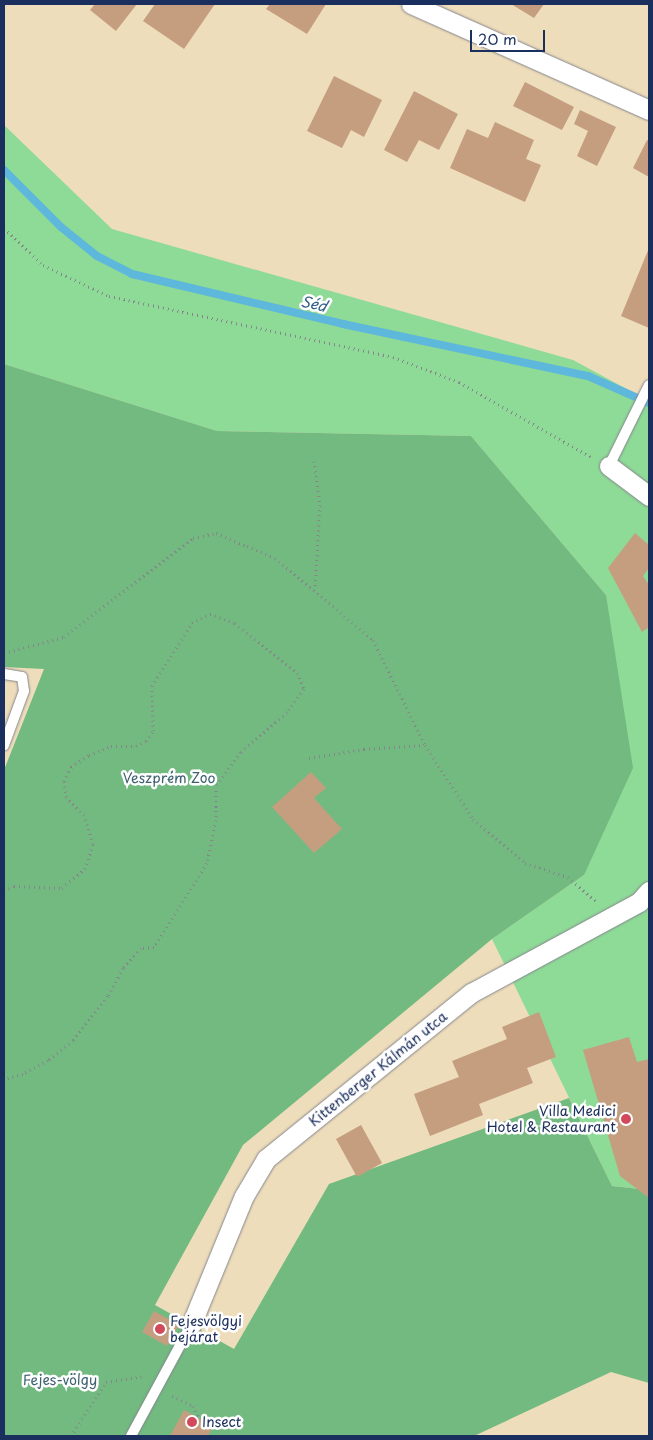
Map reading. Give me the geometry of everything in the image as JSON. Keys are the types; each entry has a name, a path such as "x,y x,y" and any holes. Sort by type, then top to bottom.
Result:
{"street":[{"path":"411,4 649,110"},
{"path":"609,466 649,496"},
{"name":"Kittenberger Kálmán utca","path":"191,1325 244,1196 266,1159 471,993 638,902 649,891"}],"lane":[{"path":"609,466 649,385"},
{"path":"4,674 22,677 24,691 4,745"},
{"path":"131,1436 191,1325"}],"path":[{"path":"4,228 43,265 109,296 393,357 459,382 609,466"},
{"path":"314,461 320,505 315,589"},
{"path":"4,653 64,638 193,538 216,533 275,558 315,589 373,640 425,745 473,819 525,863 568,877 613,916"},
{"path":"4,891 14,886 62,888 85,869 93,844 84,815 66,797 64,781 71,767 89,755 111,746 136,746 146,741 153,731 152,686 192,623 210,614 235,623 297,673 304,689 287,712 241,752 216,786 216,820 207,863 154,947 141,948 73,1040 48,1060 23,1074 4,1079"},
{"path":"309,758 364,749 425,745"},
{"path":"71,1436 106,1382 144,1376 159,1383 176,1400 193,1406 199,1418"}],"green space":[{"path":"4,125 112,229 573,360 649,401 649,1190 612,1186 492,939 584,875 606,595 471,436 217,431 4,364"},
{"path":"4,364 217,431 471,436 606,595 633,768 584,875 492,939 243,1145 155,1305 234,1349 329,1184 569,1098 612,1186 649,1190 649,1383 611,1372 474,1436 4,1436 4,770 44,669 4,667"}],"building":[{"path":"95,4 137,4 116,31 90,10"},
{"path":"155,4 215,4 184,49 143,21"},
{"path":"270,4 326,4 307,34 266,9"},
{"path":"511,4 544,4 534,18"},
{"path":"334,76 382,100 364,137 351,130 342,148 307,131"},
{"path":"525,82 574,107 562,130 513,106"},
{"path":"414,91 458,114 439,150 419,140 407,162 384,150"},
{"path":"580,110 616,127 597,166 577,156 588,131 574,124"},
{"path":"495,122 534,140 526,159 541,165 525,202 450,168 467,129 488,138"},
{"path":"647,140 649,141 649,177 633,168"},
{"path":"649,248 649,328 621,316"},
{"path":"635,533 649,545 649,568 643,576 649,585 649,627 642,632 608,568"},
{"path":"311,772 326,788 314,798 342,829 314,853 272,807"},
{"path":"539,1012 556,1057 527,1068 533,1083 479,1104 483,1115 430,1136 414,1094 459,1077 452,1061 507,1039 502,1027"},
{"name":"Villa Medici Hotel & Restaurant","path":"629,1037 637,1062 649,1059 649,1198 620,1176 583,1050"},
{"path":"361,1125 382,1163 357,1177 336,1139"},
{"name":"Fejesvölgyi bejárat","path":"154,1311 179,1325 167,1346 142,1332"},
{"name":"Insect","path":"184,1410 213,1426 208,1436 170,1436"}],"waterway":[{"name":"Séd","path":"4,170 61,227 97,256 132,274 343,324 588,376 649,403"}],"place":[{"name":"Villa Medici Hotel & Restaurant","path":"626,1119"},
{"name":"Fejesvölgyi bejárat","path":"160,1329"},
{"name":"Insect","path":"192,1422"}],"park label":[{"name":"Veszprém Zoo","path":"169,778"},
{"name":"Fejes-völgy","path":"60,1380"}]}
